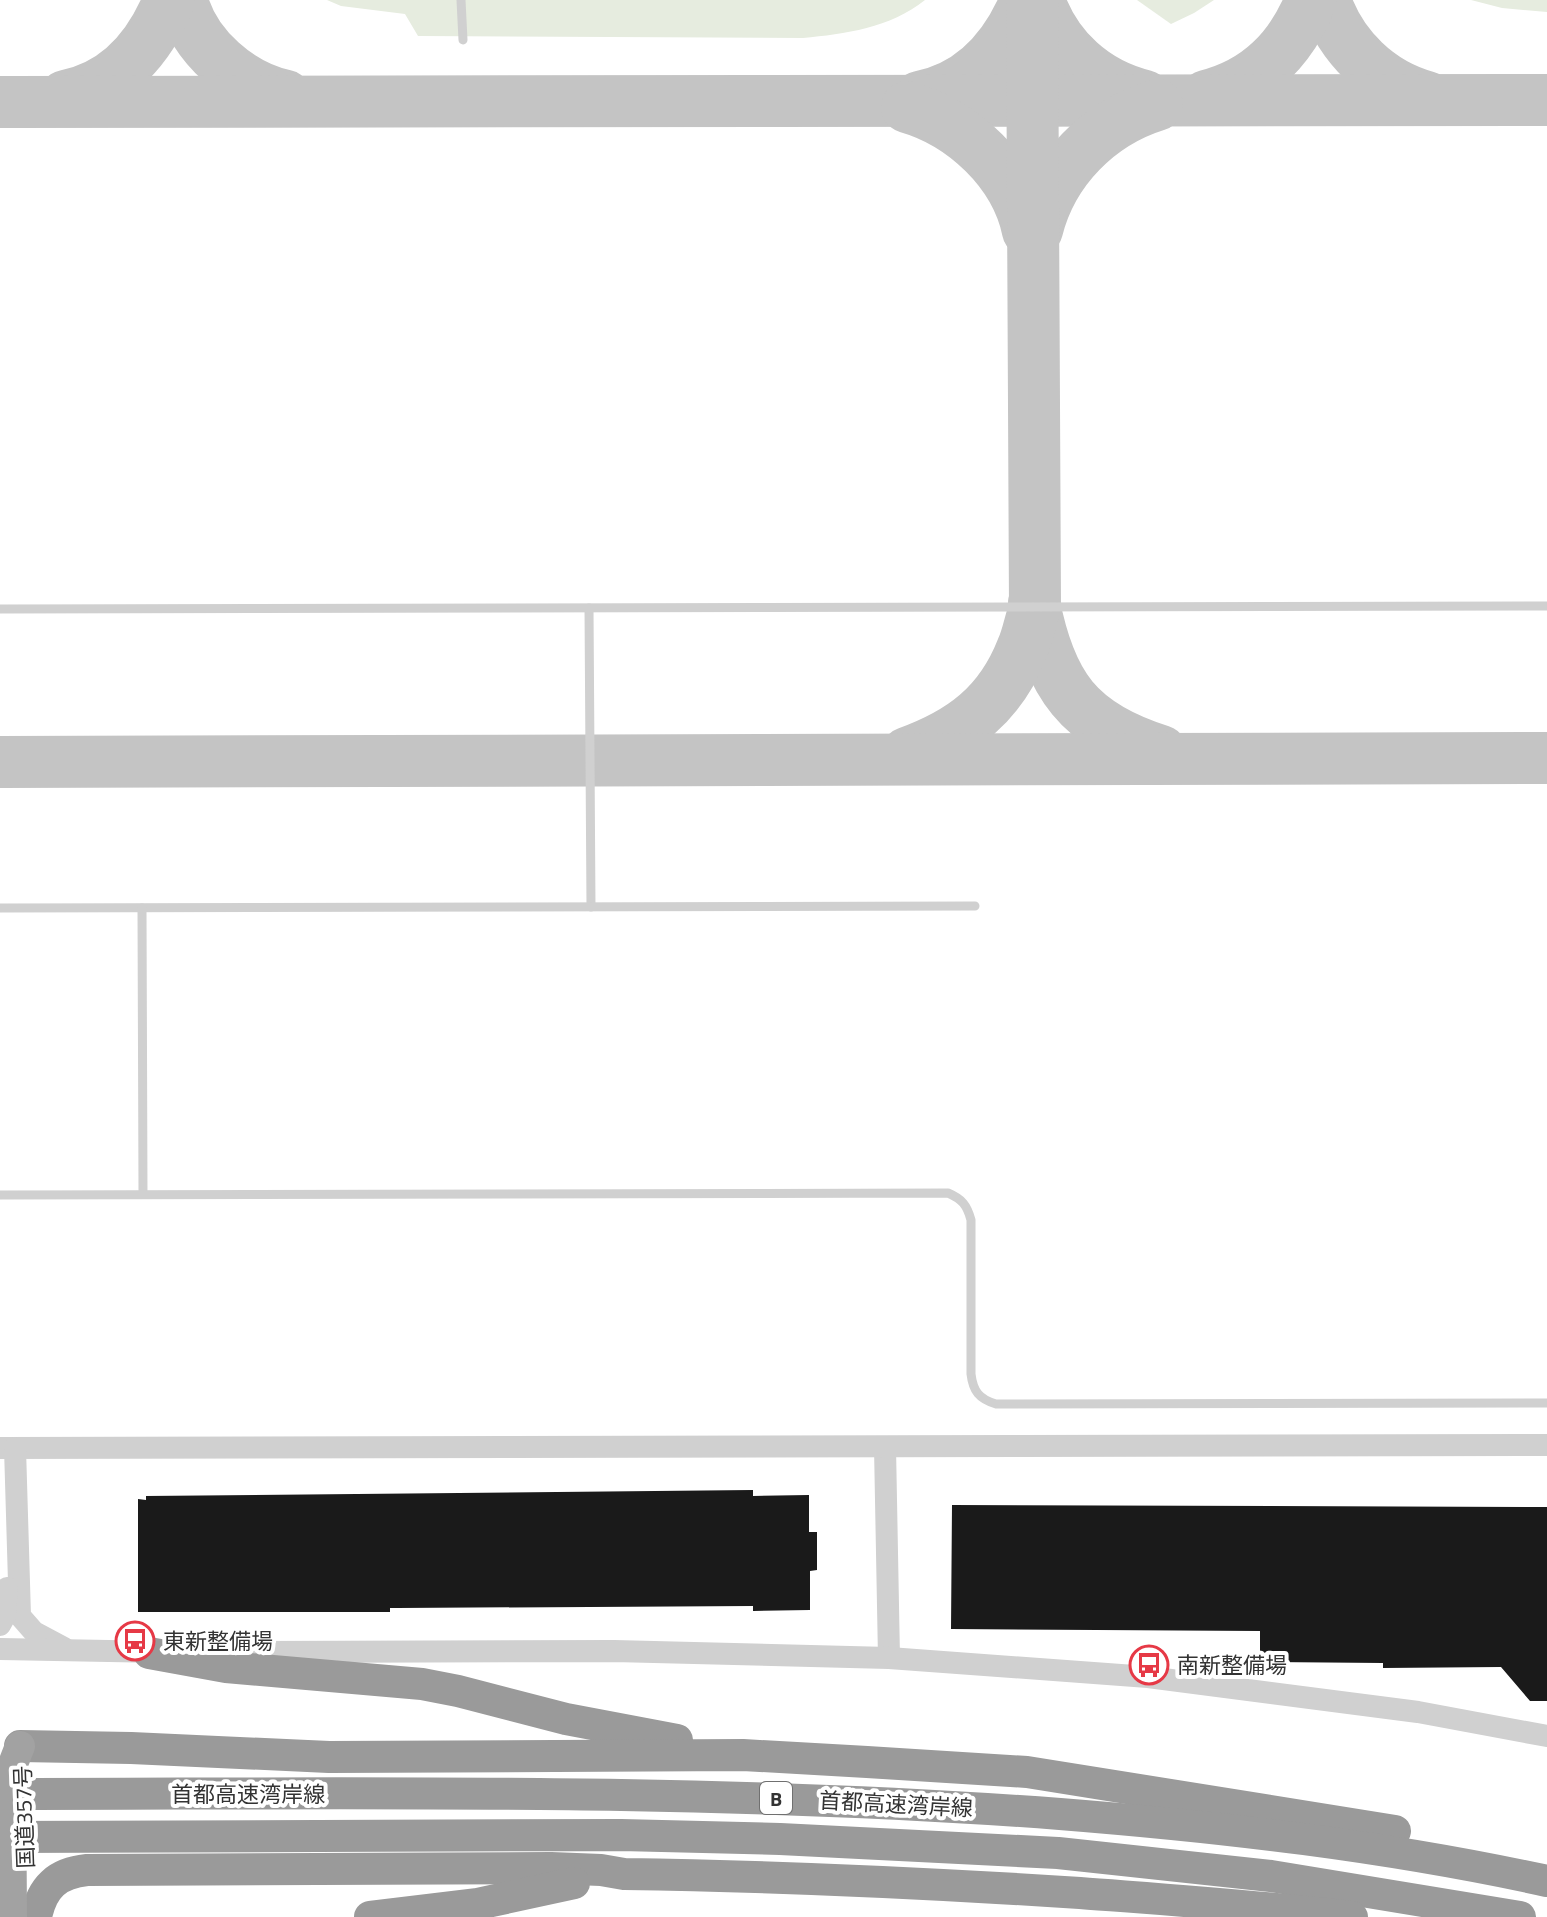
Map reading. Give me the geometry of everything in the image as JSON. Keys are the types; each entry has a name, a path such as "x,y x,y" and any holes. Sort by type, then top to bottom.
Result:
{"highway":[{"path":"149,1653 226,1667 385,1679 434,1686 566,1719 743,1755"},
{"path":"20,1746 386,1757 743,1755 1027,1772 1314,1817 1547,1861"},
{"name":"国道357号","path":"12,1917 11,1769 20,1746"},
{"name":"国道357号","path":"20,1746 26,1768 26,1917"},
{"name":"首都高速湾岸線","path":"0,1794 622,1794 949,1806 1141,1820 1264,1834 1410,1855 1547,1881"},
{"name":"首都高速湾岸線","path":"0,1837 621,1835 1044,1852 1271,1876 1520,1917"},
{"path":"36,1917 46,1888 72,1871 551,1868 624,1874 775,1876 942,1884 1266,1906 1352,1917"},
{"path":"370,1917 478,1904 624,1874"},
{"path":"445,1917 478,1904"},
{"path":"0,1916 19,1917"}],"street":[{"path":"6,1448 1547,1445"},
{"path":"885,1447 889,1658"},
{"path":"0,1625 5,1616 7,1599 6,1448"},
{"path":"6,1448 20,1616 23,1622 48,1641 73,1651"},
{"path":"0,1649 149,1653 614,1651 889,1658 1148,1677 1418,1712 1547,1736"}],"lane":[{"path":"461,0 463,40"},
{"path":"0,609 1547,606"},
{"path":"589,608 591,907"},
{"path":"0,908 975,906"},
{"path":"142,908 143,1194"},
{"path":"0,1195 948,1193 963,1201 971,1220 971,1374 976,1394 985,1401 996,1404 1547,1403"}],"shaded area":[{"path":"327,0 925,0 882,23 851,32 803,38 418,36 405,14 341,6"},
{"path":"1137,0 1214,0 1171,24"},
{"path":"1471,0 1547,0 1547,12 1502,8"}],"building":[{"path":"753,1490 753,1496 809,1495 809,1532 817,1532 817,1570 810,1571 810,1610 753,1611 753,1606 390,1608 390,1612 138,1612 138,1499 146,1500 146,1496"},
{"path":"952,1505 1547,1507 1547,1701 1530,1701 1501,1667 1383,1668 1383,1663 1260,1662 1260,1631 951,1629"}],"taxiway":[{"path":"65,96 84,91 116,74 152,33 169,0"},
{"path":"182,0 197,33 221,62 252,83 286,96"},
{"path":"919,97 955,84 985,63 1008,34 1026,0"},
{"path":"907,753 962,726 990,701 1013,669 1035,608 1032,0"},
{"path":"1039,0 1056,34 1080,62 1110,83 1145,96"},
{"path":"1206,96 1242,82 1270,62 1293,34 1311,0"},
{"path":"1325,0 1341,33 1364,61 1393,83 1427,97"},
{"path":"0,102 1547,100"},
{"path":"1037,230 1054,188 1081,152 1116,124 1157,105"},
{"path":"907,107 948,125 984,153 1012,189 1028,231"},
{"path":"1034,603 1049,657 1072,698 1108,728 1161,751"},
{"path":"0,762 1547,758"}],"place":[{"name":"東新整備場","path":"135,1641"},
{"name":"南新整備場","path":"1149,1665"}]}
